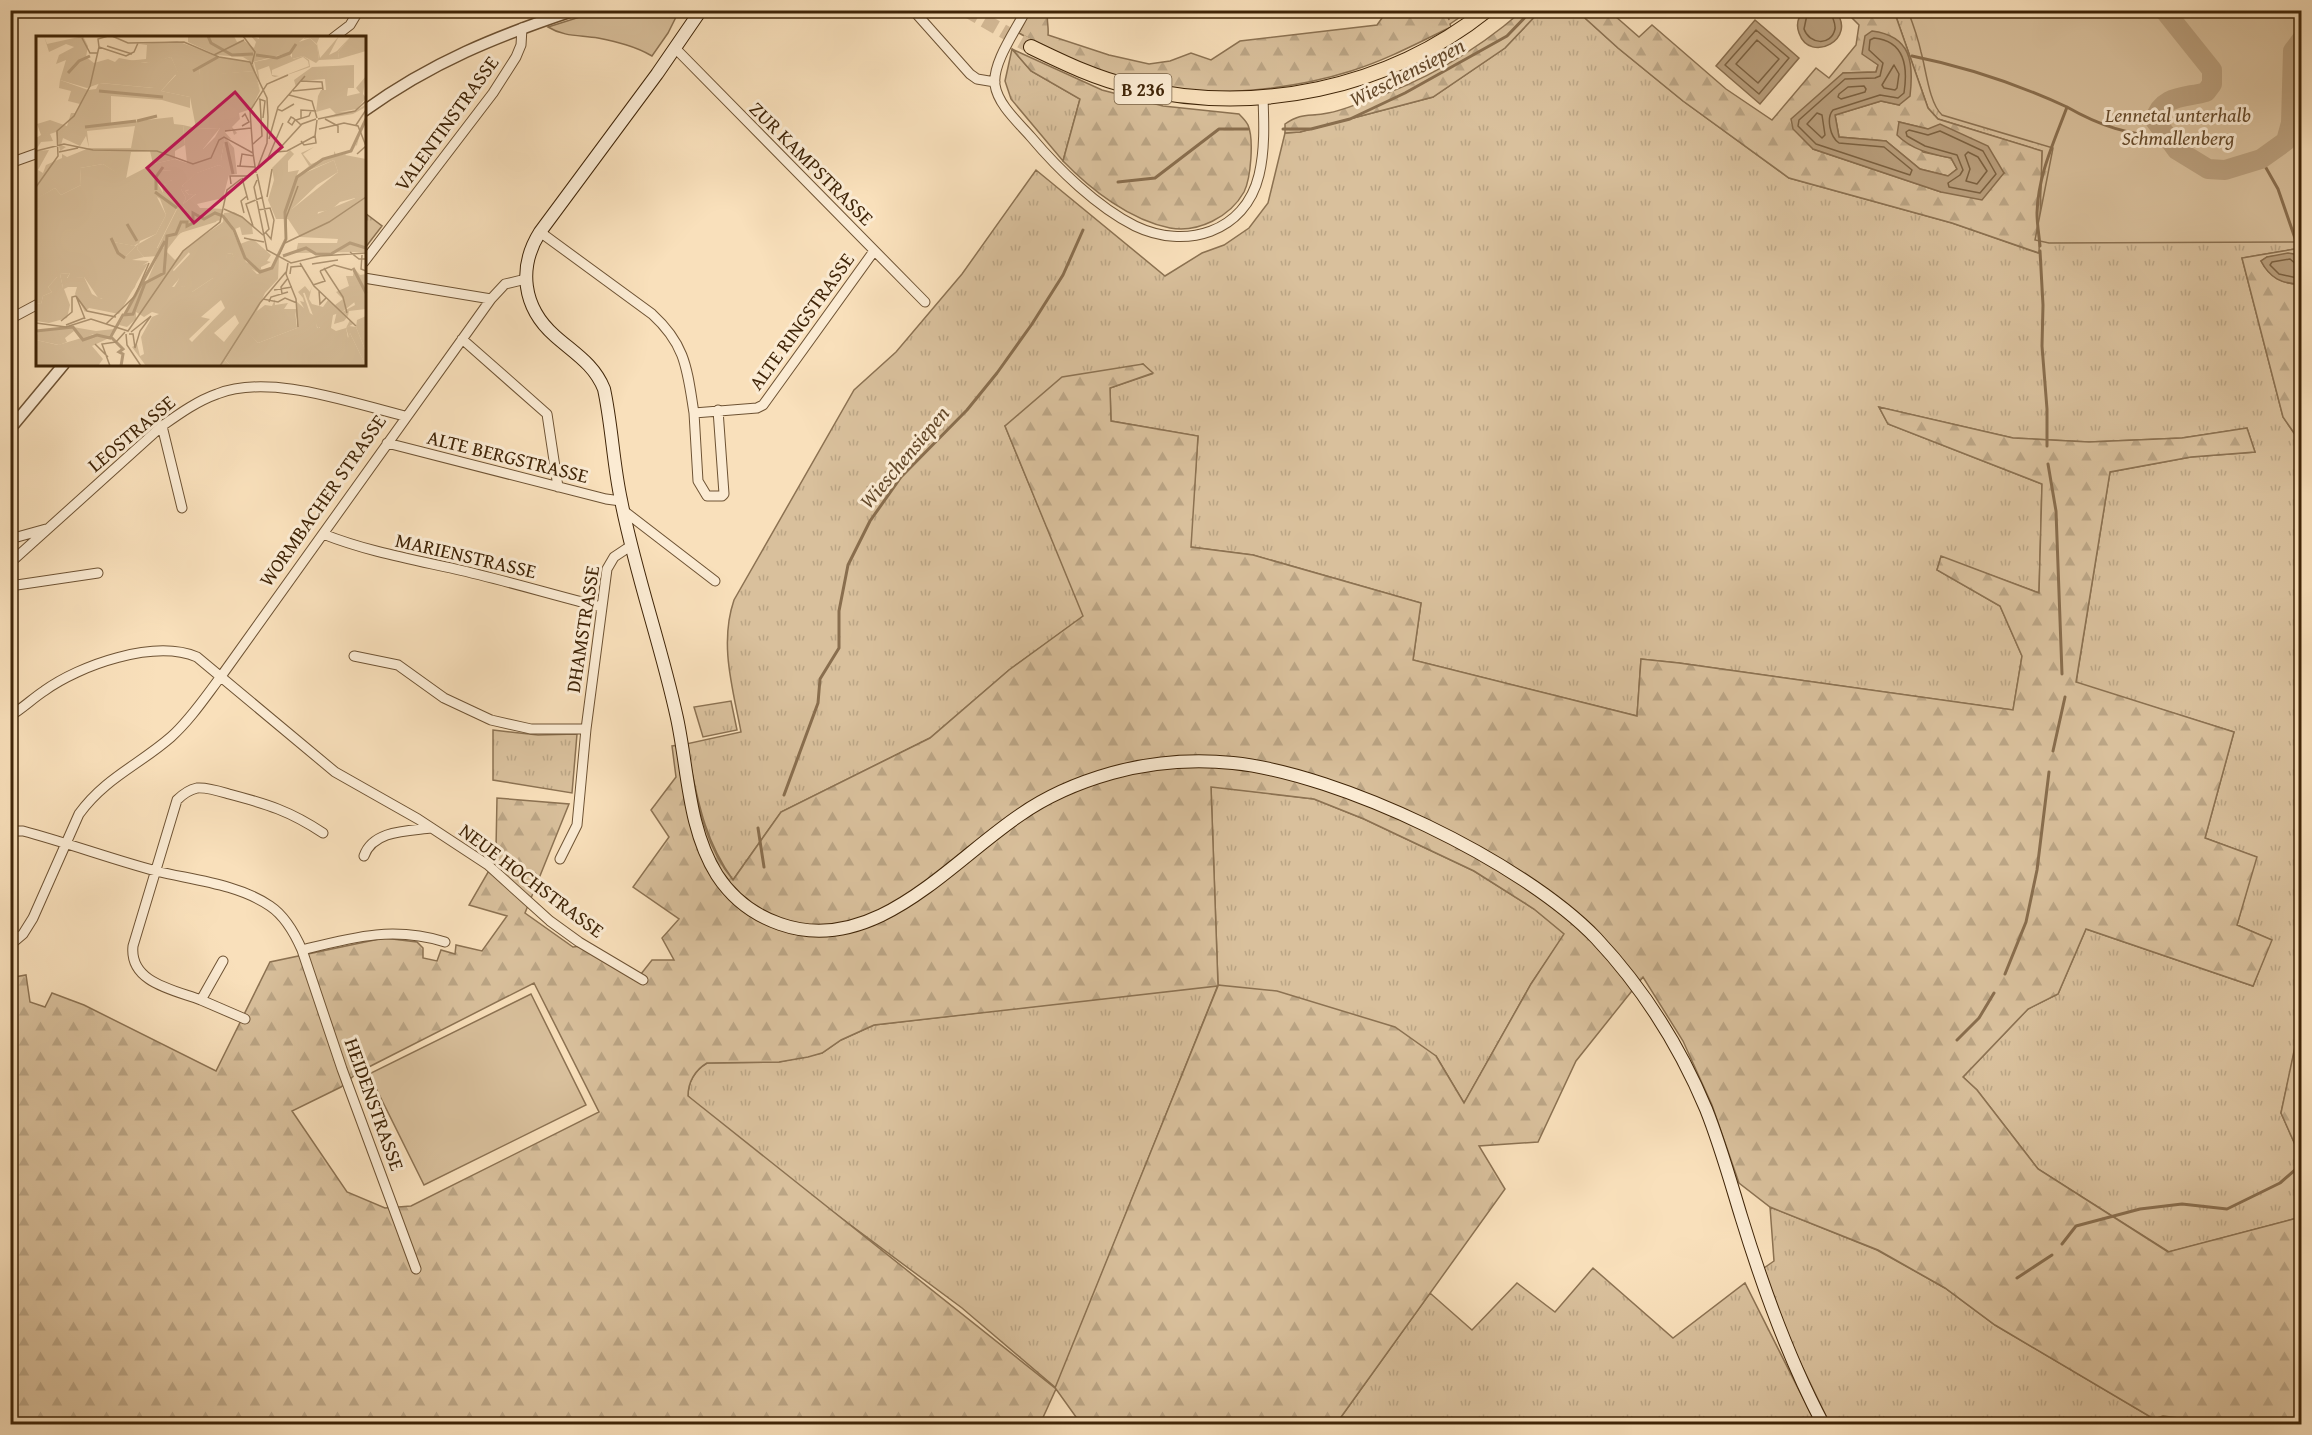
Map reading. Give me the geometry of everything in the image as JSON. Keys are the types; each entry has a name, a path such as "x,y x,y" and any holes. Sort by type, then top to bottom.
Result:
{"main road":[{"path":"364,10 381,10"},
{"path":"701,10 657,74 540,232 529,252 526,279 532,303 545,326 584,359 601,380 608,405 622,506 678,723 692,804 701,839 711,864 727,888 741,903 764,918 796,929 836,930 862,924 892,910 921,891 1032,807 1072,787 1120,771 1166,763 1212,762 1258,767 1306,778 1375,803 1449,838 1534,887 1577,920 1622,969 1647,1002 1671,1040 1705,1107 1786,1348 1823,1425"},
{"name":"B 236","path":"1031,47 1078,69 1131,87 1191,97 1263,98 1332,87 1380,71 1444,41 1487,10"}],"street":[{"path":"336,36 350,25 359,10"},
{"path":"366,110 437,64 522,28 576,10"},
{"path":"913,10 973,77 994,82"},
{"path":"1026,10 998,64 994,82 1000,99 1058,166 1111,210 1146,231 1178,237 1204,234 1232,218 1246,205 1255,188 1261,163 1263,98"},
{"name":"VALENTINSTRASSE","path":"366,259 493,93 516,57 521,45 522,28"},
{"name":"ZUR KAMPSTRASSE","path":"675,48 925,302"},
{"path":"10,163 36,154"},
{"path":"540,232 652,314 665,327 685,358 694,413 699,484 707,496 724,494 718,410"},
{"name":"ALTE RINGSTRASSE","path":"694,413 757,408 763,405 874,251"},
{"path":"366,278 491,299"},
{"name":"WORMBACHER STRASSE","path":"10,945 24,934 33,918 79,814 96,792 170,738 181,727 222,675 405,416 491,299 505,284 526,279"},
{"path":"10,319 36,305"},
{"path":"462,339 548,414 558,487"},
{"path":"10,429 62,366"},
{"name":"LEOSTRASSE","path":"10,563 162,426 188,408 218,393 252,387 289,388 405,416"},
{"path":"162,426 182,508"},
{"name":"ALTE BERGSTRASSE","path":"387,444 558,487 622,506"},
{"path":"622,506 715,581"},
{"path":"10,539 48,528"},
{"name":"MARIENSTRASSE","path":"323,534 348,544 404,560 456,569 601,607"},
{"name":"DHAMSTRASSE","path":"560,859 577,825 586,729 601,607 609,563 632,545"},
{"path":"10,586 98,573"},
{"name":"NEUE HOCHSTRASSE","path":"10,716 44,690 97,663 160,651 182,652 197,657 222,675 234,689 335,772 488,865 532,906 564,931 643,980"},
{"path":"354,656 398,664 444,698 491,720 531,729 586,729"},
{"path":"244,1019 147,979 134,962 133,946 173,806 183,793 192,789 205,788 267,803 291,813 323,833"},
{"name":"NEUE HOCHSTRASSE","path":"364,856 370,845 387,834 430,828"},
{"name":"HEIDENSTRASSE","path":"10,831 23,831 155,871 240,892 272,907 286,922 302,950 342,1069 416,1269"},
{"path":"302,950 386,933 412,934 445,942"},
{"path":"201,1000 224,961"}],"green space":[{"path":"599,11 679,11 668,33 652,56 619,43 566,34 548,27"},
{"path":"1030,11 1048,11 1048,35 1109,55 1149,64 1170,61 1191,53 1211,60 1240,41 1377,25 1387,11 1446,11 1449,20 1448,11 1469,11 1450,24 1451,27 1351,71 1266,89 1203,92 1144,86 1105,75 1067,58 1019,33"},
{"path":"1522,11 1540,11 1505,48 1433,97 1300,132 1285,133 1285,124 1296,118 1341,110 1427,75 1467,52"},
{"path":"1540,11 1579,11 1618,48 1683,101 1789,178 1952,223 2038,253 2042,151 1938,119 1928,108 1894,11 2301,11 2301,248 2242,258 2283,417 2301,443 2302,1018 2281,1113 2301,1158 2301,1217 2169,1252 2038,1169 1977,1090 1963,1077 2028,1009 2058,994 2086,929 2253,986 2271,940 2237,925 2256,857 2205,838 2234,732 2076,683 2110,472 2191,457 2255,452 2247,428 2182,438 2089,442 2013,438 1879,407 1888,424 2042,484 2039,593 1941,557 1937,570 2000,606 2022,656 2013,710 1641,659 1637,716 1413,660 1421,603 1253,555 1190,547 1198,436 1111,421 1110,388 1152,374 1143,364 1005,426 1084,616 1009,670 930,738 781,812 733,880 707,831 686,744 741,732 731,683 728,650 728,633 734,600 854,390 896,352 962,274 1036,170 1165,276 1202,253 1224,245 1249,228 1268,203 1285,133 1300,132 1433,97 1505,48"},
{"path":"1579,11 1620,11 1615,16 1639,37 1652,25 1726,89 1772,120 1816,68 1829,78 1856,45 1859,25 1845,11 1894,11 1928,108 1938,119 2042,151 2039,253 1952,223 1789,178 1683,101","holes":["1878,65 1899,105 1881,101 1835,115 1839,137 1886,141 1920,169 1948,176 1957,169 1951,158 1923,152 1899,122 1928,129 2004,173 1941,192 1813,149 1843,73 1876,72"]},
{"name":"Lennetal unterhalb Schmallenberg","path":"1908,11 2301,11 2301,240 2297,242 2049,243 2035,240 2053,148 1942,115 1931,94"},
{"path":"1012,49 1031,71 1080,99 1063,161 1011,99 1005,81"},
{"path":"1012,49 1102,90 1163,106 1239,114 1248,125 1251,139 1250,168 1244,192 1222,216 1191,228 1170,228 1126,211 1086,183 1063,161 1080,99 1031,71"},
{"path":"366,214 382,226 366,247"},
{"path":"2301,248 2301,264 2294,254 2267,257 2261,261 2264,267 2278,279 2301,284 2301,443 2283,417 2242,258"},
{"path":"1143,364 1153,373 1110,388 1111,421 1198,436 1191,547 1253,555 1421,603 1413,660 1637,716 1641,659 2013,710 2022,656 2000,606 1937,570 1941,556 2039,593 2042,484 1888,424 1879,407 2013,438 2089,442 2182,438 2247,428 2255,452 2191,457 2110,472 2076,682 2234,732 2205,838 2257,857 2237,925 2272,940 2253,986 2086,929 2058,994 2028,1009 1963,1077 1977,1090 2038,1169 2168,1252 2301,1217 2301,1424 2282,1424 2273,1421 2203,1421 2163,1416 2154,1419 1995,1325 1945,1288 1878,1250 1770,1207 1739,1183 1712,1105 1683,1041 1643,977 1576,1061 1538,1142 1479,1146 1505,1189 1336,1424 1081,1424 1056,1389 1040,1424 11,1424 10,996 15,996 15,977 26,975 30,1002 45,1007 52,993 84,1005 216,1071 270,962 384,938 417,942 423,948 423,958 437,961 441,950 455,954 456,945 482,951 507,916 469,905 494,862 497,798 569,804 525,913 573,947 591,945 641,974 652,960 674,960 662,938 679,919 633,887 669,837 651,810 676,777 672,746 686,744 701,815 714,849 733,880 781,812 930,738 1009,670 1083,616 1005,426 1062,377","holes":["1211,787 1314,799 1364,819 1474,871 1534,909 1564,934 1531,984 1464,1103 1436,1056 1395,1027 1277,991 1218,985","534,983 599,1112 411,1206 385,1208 347,1192 292,1111 341,1087 357,1073","1218,986 1055,1388 688,1096 693,1077 707,1063 779,1062 808,1057 822,1053 841,1040 874,1025"]},
{"path":"731,701 737,730 703,737 694,707"},
{"path":"493,730 538,735 577,734 572,793 493,780"},
{"path":"1211,786 1314,799 1364,819 1474,871 1534,909 1565,934 1531,984 1464,1103 1436,1056 1218,985"},
{"path":"1218,985 1056,1388 962,1308 720,1128 688,1096 693,1077 707,1063 779,1062 822,1053 841,1040 874,1025"},
{"path":"531,994 586,1105 424,1185 369,1074"},
{"path":"2301,1018 2301,1158 2281,1113"},
{"path":"1770,1207 1877,1250 1945,1288 1995,1325 2154,1419 2153,1424 1830,1424 1786,1333 1764,1268 1774,1261"},
{"path":"1593,1268 1673,1338 1745,1283 1816,1424 1336,1424 1430,1293 1472,1330 1517,1283 1555,1312"}],"water":[{"path":"1804,11 1835,11 1841,21 1841,30 1837,38 1822,47 1813,47 1805,42 1798,27 1799,18"},
{"path":"1755,20 1799,58 1760,104 1716,66"},
{"path":"1872,31 1895,38 1907,53 1911,72 1910,96 1899,105 1881,101 1835,115 1839,137 1886,141 1920,169 1948,176 1957,169 1951,158 1915,148 1897,135 1899,122 1928,129 1940,124 1988,146 2004,173 1982,200 1941,192 1813,149 1793,129 1791,119 1843,73 1876,72 1878,65 1862,54 1865,36"},
{"path":"2294,254 2301,263 2301,284 2277,279 2268,272 2261,261 2267,257"}],"waterway":[{"name":"Wieschensiepen","path":"1283,129 1311,129 1350,119 1405,93 1507,36 1532,10"},
{"path":"2164,10 2212,70 2212,84 2206,92 2168,102 2158,112 2155,120 2177,150 2208,169 2225,170 2261,159 2286,141 2291,123 2293,51 2302,39"},
{"path":"1912,56 1991,77 2067,107"},
{"path":"2040,246 2037,213 2040,185 2067,107 2115,128 2166,137"},
{"name":"Wieschensiepen","path":"1118,182 1155,178 1219,129 1248,129"},
{"path":"2261,159 2278,189 2297,244"},
{"name":"Wieschensiepen","path":"784,795 818,703 820,679 839,648 839,611 848,565 870,521 901,477 967,410 997,373 1063,275 1083,230"},
{"path":"2299,250 2302,256"},
{"path":"2040,251 2047,446"},
{"path":"2048,464 2056,511 2062,674"},
{"path":"2053,751 2065,697"},
{"path":"2005,974 2026,922 2037,870 2049,772"},
{"name":"Wieschensiepen","path":"758,828 764,867"},
{"path":"1957,1040 1979,1018 1994,993"},
{"path":"2062,1244 2076,1226 2140,1209 2182,1204 2227,1209 2280,1183 2302,1164"},
{"path":"2017,1278 2052,1255"}],"tunnel":[{"path":"966,10 1031,47"}]}
